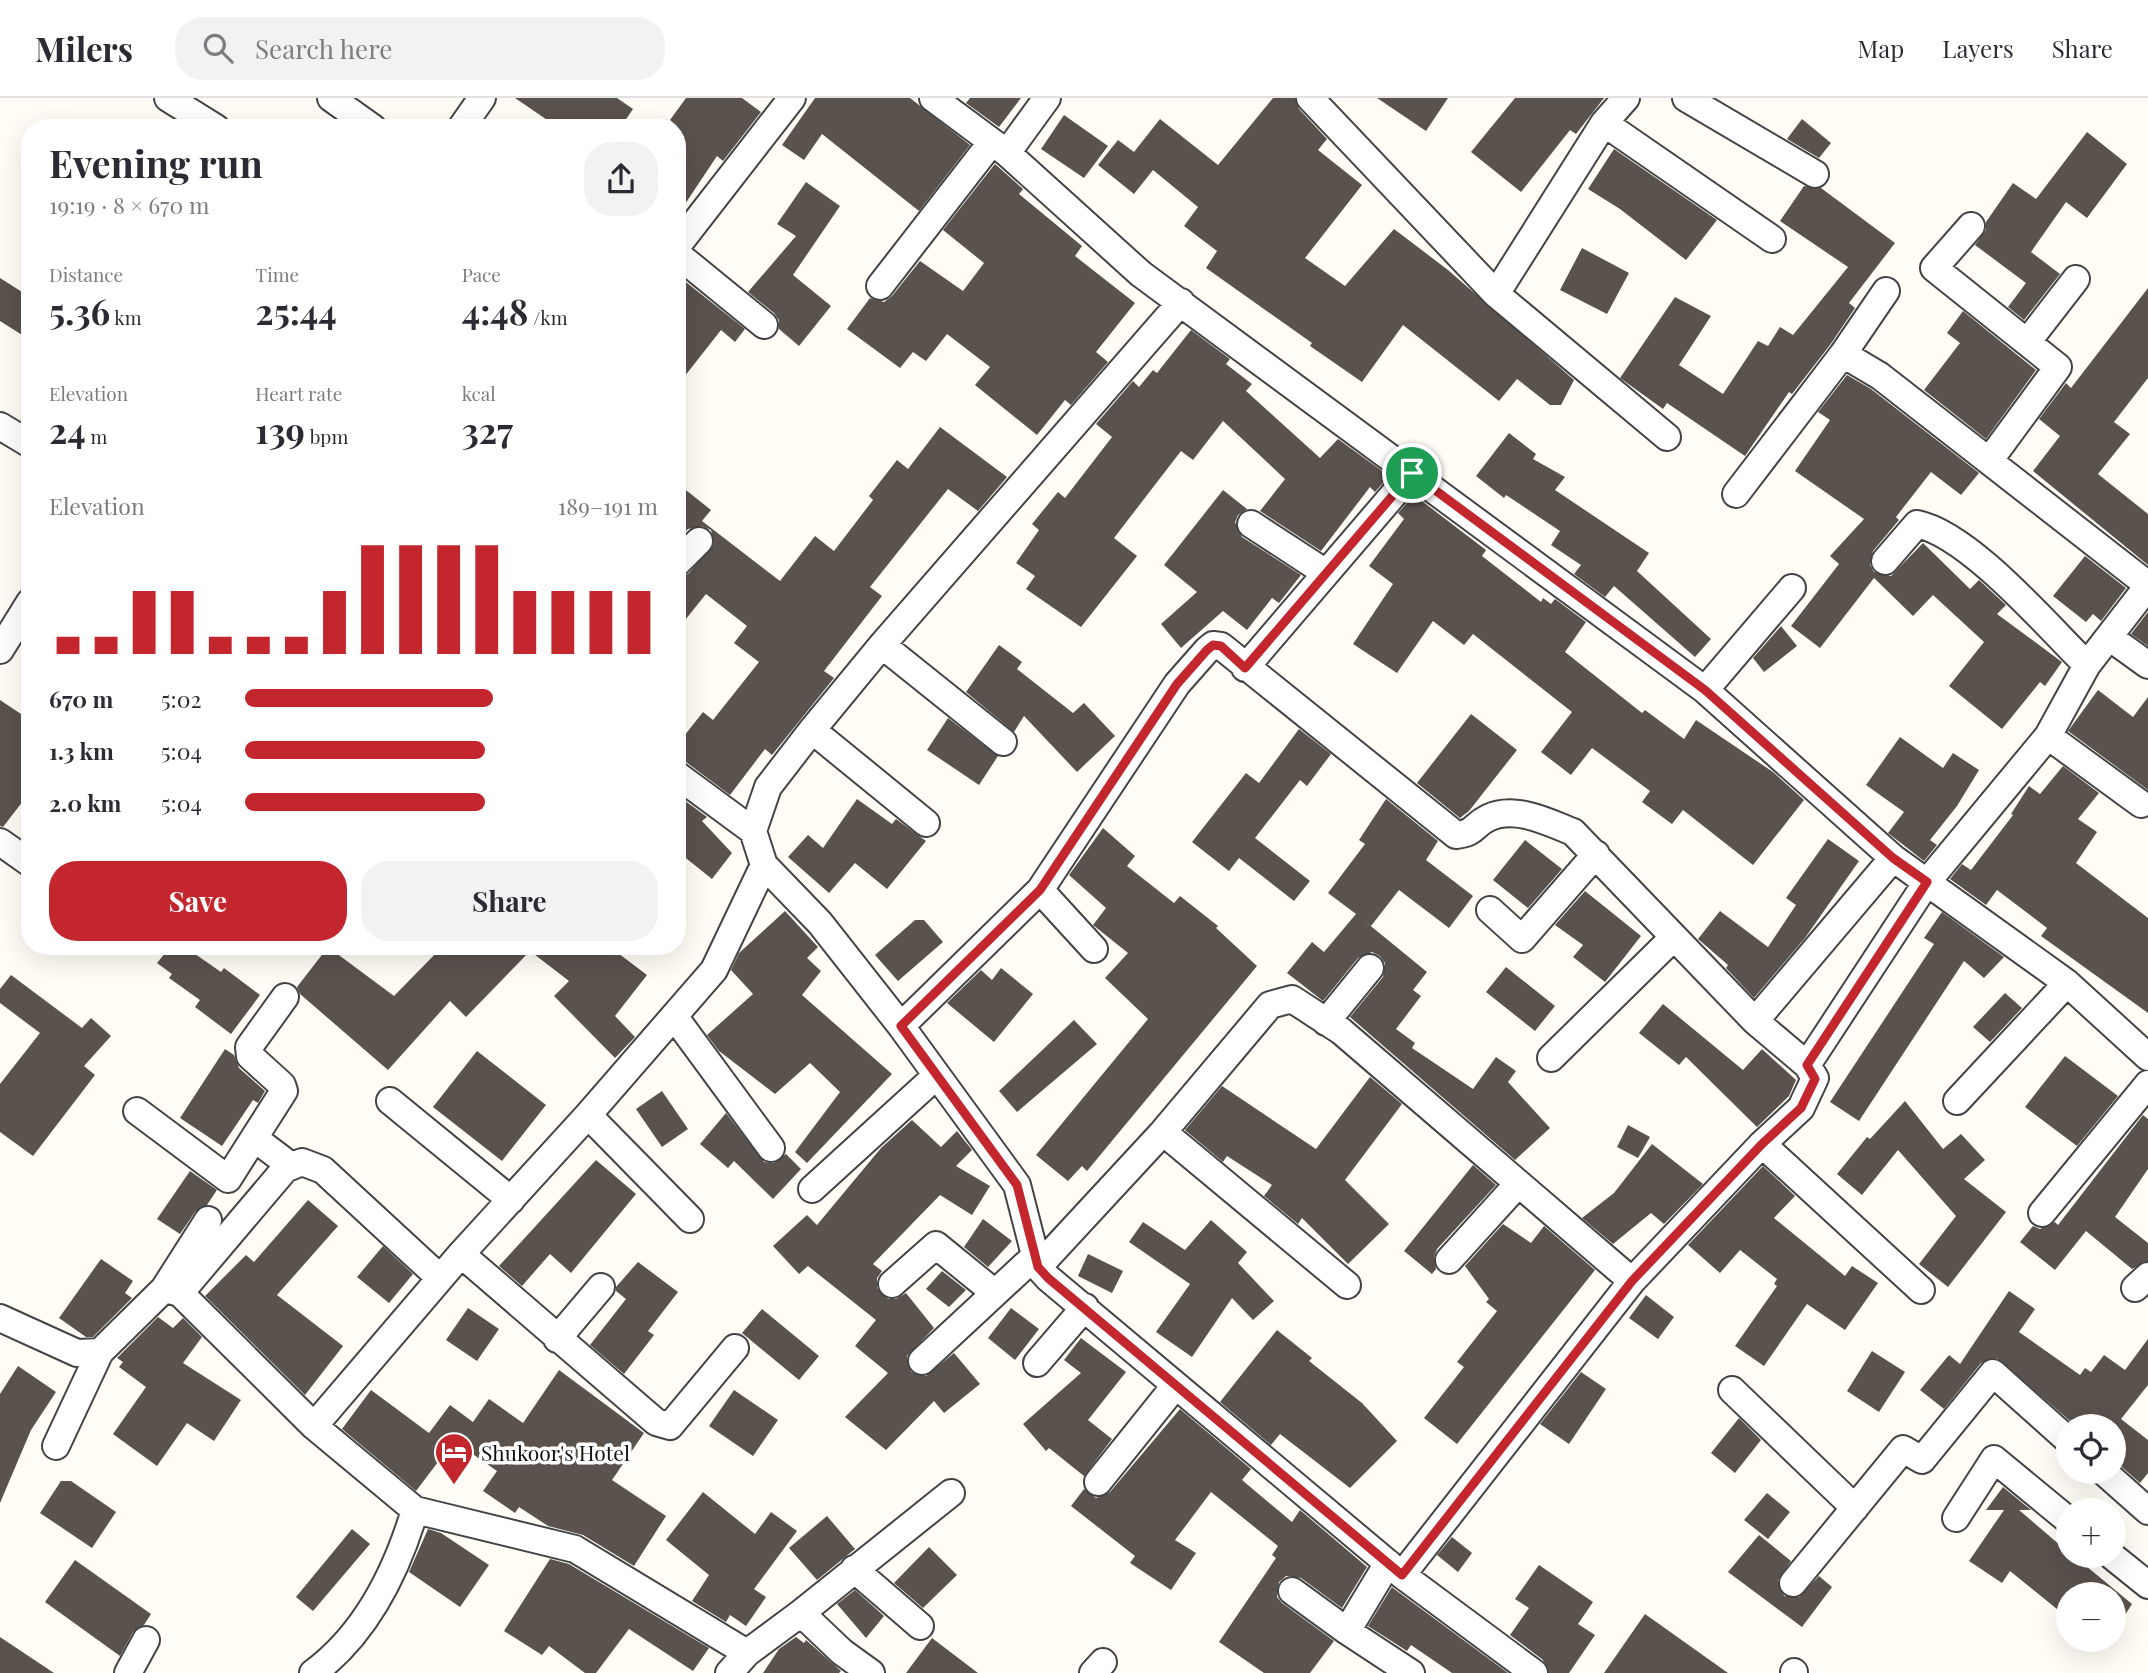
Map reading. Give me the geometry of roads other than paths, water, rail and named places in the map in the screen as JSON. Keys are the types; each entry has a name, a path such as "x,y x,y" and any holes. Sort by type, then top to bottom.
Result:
{"street":[{"path":"168,98 202,119"},
{"path":"331,98 360,119"},
{"path":"467,119 482,98"},
{"path":"686,234 792,98"},
{"path":"933,98 999,148 1141,274 1323,411 1412,473 1705,690 1893,858 2067,983 2148,1056"},
{"path":"880,286 999,148 1047,98"},
{"path":"1310,98 1496,294 1667,437"},
{"path":"1496,294 1604,123 1626,98"},
{"path":"1686,98 1815,174"},
{"path":"1604,123 1772,239"},
{"path":"1971,226 1934,268 2058,367 1989,461"},
{"path":"686,261 764,326"},
{"path":"2028,341 2076,279"},
{"path":"1736,494 1843,354 1886,291"},
{"path":"753,831 768,786 812,730 882,645 1181,302"},
{"path":"1807,1065 1927,882 2048,736 2087,665 2148,585 1880,376 1843,354"},
{"path":"0,425 21,438"},
{"path":"1245,668 1412,473"},
{"path":"1251,524 1325,573"},
{"path":"1885,561 1917,524 1931,527 1981,561 2087,665"},
{"path":"686,554 699,541"},
{"path":"1705,690 1792,588"},
{"path":"0,650 7,623 21,610"},
{"path":"2109,637 2148,665"},
{"path":"882,645 1003,743"},
{"path":"901,1026 1040,890 1177,684 1213,645 1221,646 1245,668 1456,835 1470,834 1488,818 1515,813 1545,820 1573,832 1755,1021 1807,1065 1815,1079 1801,1108 1762,1144 1632,1281 1347,1631"},
{"path":"812,730 926,822"},
{"path":"2048,736 2141,804"},
{"path":"686,782 753,831 764,865 820,923 901,1026 935,1077 1017,1185 1036,1261 1175,1386 1395,1569 1534,1673"},
{"path":"0,842 21,857"},
{"path":"1490,910 1522,939 1596,854"},
{"path":"1755,1021 1893,858"},
{"path":"314,1426 461,1254 588,1115 714,970 764,865"},
{"path":"1040,890 1094,949"},
{"path":"1551,1058 1674,937"},
{"path":"1326,1022 1370,968"},
{"path":"1957,1101 2067,983"},
{"path":"137,1111 228,1179 284,1091 282,1085 250,1056 249,1047 285,997"},
{"path":"922,1361 995,1293 1036,1261 1163,1132 1270,1005 1292,999 1326,1022 1632,1281"},
{"path":"674,1016 771,1148"},
{"path":"813,1189 935,1077"},
{"path":"2042,1213 2148,1084"},
{"path":"390,1101 511,1200"},
{"path":"588,1115 690,1219"},
{"path":"1163,1132 1347,1285"},
{"path":"254,1139 291,1166"},
{"path":"1762,1144 1921,1290"},
{"path":"56,1446 100,1352 172,1291 285,1169 291,1166 302,1162 323,1170 440,1278"},
{"path":"1449,1260 1517,1185"},
{"path":"172,1291 208,1220"},
{"path":"892,1284 936,1245 995,1293"},
{"path":"461,1254 656,1422 670,1426 735,1348"},
{"path":"557,1339 601,1287"},
{"path":"172,1291 314,1426 415,1510 575,1549 747,1653"},
{"path":"1037,1363 1085,1307"},
{"path":"0,1318 77,1353 100,1352"},
{"path":"1793,1583 1903,1449 1922,1460 1993,1373 2056,1429"},
{"path":"1098,1482 1175,1386"},
{"path":"1732,1390 1855,1508"},
{"path":"1956,1518 1994,1459 2056,1510"},
{"path":"2118,1484 2148,1511"},
{"path":"729,1673 747,1653 951,1493"},
{"path":"313,1673 356,1630 386,1585 404,1546 415,1510"},
{"path":"2126,1567 2148,1585"},
{"path":"854,1569 920,1626"},
{"path":"1293,1591 1411,1673"},
{"path":"801,1613 842,1652 871,1673"},
{"path":"128,1673 146,1640"}],"place":[{"name":"Shukoor's Hotel","path":"454,1486"}]}
